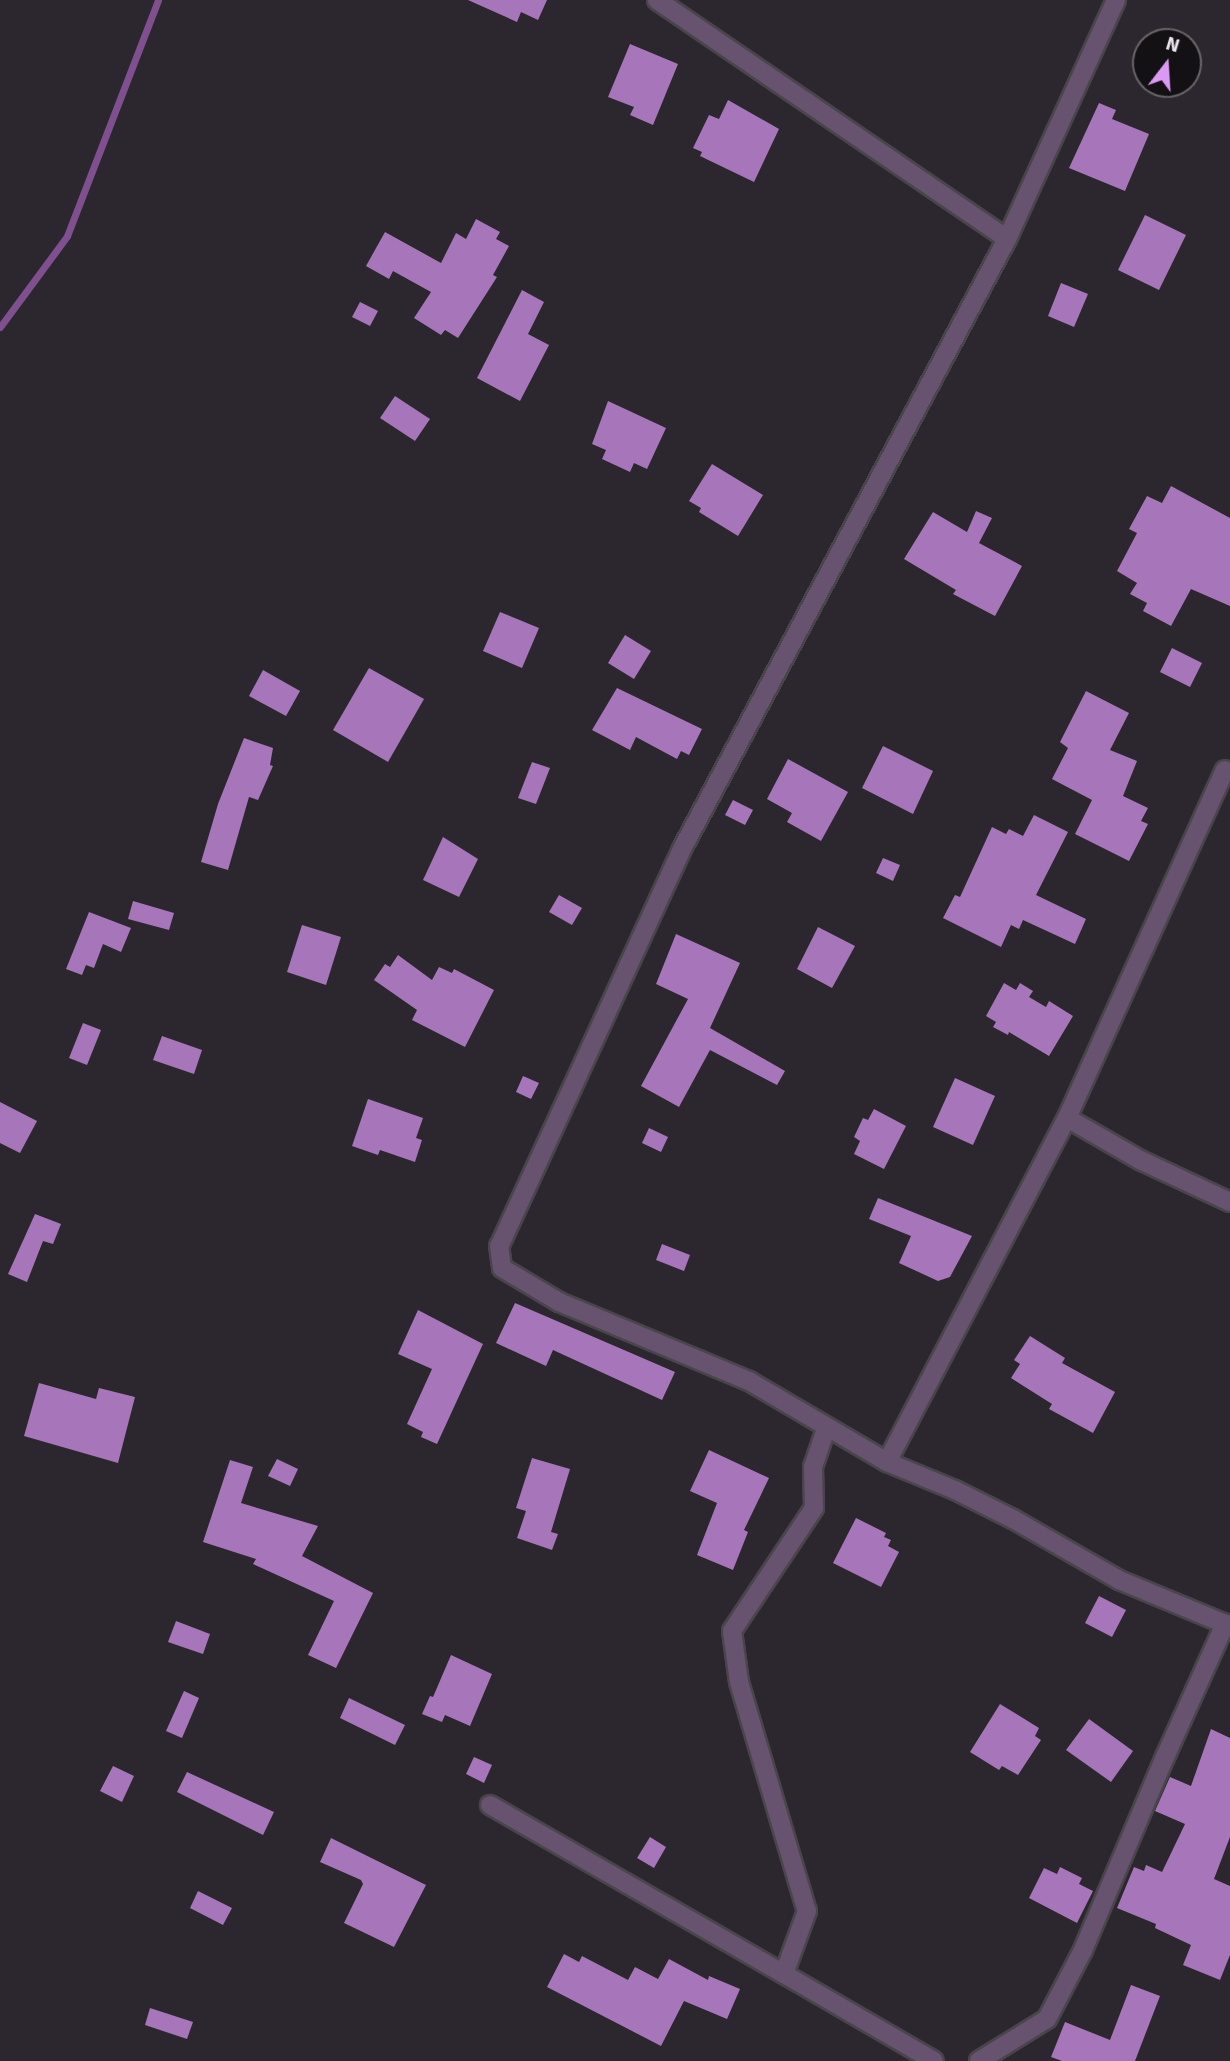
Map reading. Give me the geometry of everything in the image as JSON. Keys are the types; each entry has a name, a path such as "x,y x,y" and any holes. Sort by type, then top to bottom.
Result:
{"street":[{"path":"657,0 1007,239"},
{"path":"979,2061 1047,2019 1083,1950 1165,1757 1228,1625 1119,1580 989,1507 887,1462 826,1429 748,1381 559,1301 502,1268 499,1246 682,849 1007,239 1116,0"},
{"path":"887,1462 1067,1118 1225,770"},
{"path":"1067,1118 1140,1160 1230,1202"},
{"path":"784,1974 807,1911 739,1682 732,1631 814,1508 813,1468 826,1429"},
{"path":"490,1805 934,2061"}],"building":[{"path":"468,0 547,0 538,20 521,12 517,22"},
{"path":"630,44 678,64 653,125 630,115 634,107 608,97"},
{"path":"728,100 779,129 754,182 700,156 702,152 693,148 709,115 719,119"},
{"path":"1099,103 1116,110 1112,119 1149,134 1125,191 1069,168"},
{"path":"1145,215 1186,235 1159,290 1118,270"},
{"path":"476,219 500,232 496,239 509,246 493,275 497,277 458,338 445,330 441,335 414,318 431,292 393,271 389,279 366,266 385,232 441,263 456,233 466,239"},
{"path":"1061,283 1088,294 1074,327 1048,316"},
{"path":"522,290 544,302 528,334 549,345 520,401 477,378"},
{"path":"360,302 378,311 370,326 352,317"},
{"path":"395,396 430,419 415,441 380,418"},
{"path":"608,401 666,428 647,469 634,463 630,472 602,459 606,450 592,444"},
{"path":"712,464 763,495 738,536 699,512 701,508 689,501"},
{"path":"1171,486 1230,518 1230,606 1191,589 1171,626 1143,611 1147,603 1130,594 1137,583 1117,571 1137,533 1129,529 1147,496 1162,503"},
{"path":"976,511 992,518 979,543 1022,566 995,616 953,594 956,590 904,559 933,512 967,532"},
{"path":"500,612 539,628 522,668 483,651"},
{"path":"625,635 651,651 634,679 608,663"},
{"path":"1172,648 1202,663 1190,687 1160,672"},
{"path":"369,668 424,699 388,762 333,730"},
{"path":"263,670 300,691 286,716 249,696"},
{"path":"617,688 702,729 689,755 681,751 677,759 636,737 630,750 592,730"},
{"path":"1086,691 1129,713 1110,750 1137,761 1123,796 1148,808 1141,821 1148,824 1129,861 1075,834 1092,800 1052,779 1068,748 1060,742"},
{"path":"244,738 273,748 270,765 273,766 258,800 249,797 228,870 201,862 218,804"},
{"path":"883,746 933,771 913,814 862,788"},
{"path":"788,759 848,792 821,841 787,822 792,813 767,799"},
{"path":"532,762 550,768 536,804 518,798"},
{"path":"733,800 753,810 745,825 725,815"},
{"path":"1034,815 1068,832 1036,895 1086,919 1075,944 1023,920 1019,929 1011,925 1001,947 943,918 955,895 960,897 992,827 1006,834 1009,829 1023,836"},
{"path":"443,837 478,859 459,897 423,880"},
{"path":"883,858 900,865 893,881 876,873"},
{"path":"559,895 582,908 572,925 549,912"},
{"path":"133,901 174,913 169,930 128,919"},
{"path":"89,912 131,928 121,952 103,944 94,968 86,965 82,975 66,969"},
{"path":"302,925 341,937 326,985 287,972"},
{"path":"818,927 855,946 832,988 797,969"},
{"path":"676,934 740,963 710,1028 785,1071 777,1085 710,1050 679,1107 641,1086 688,999 656,984"},
{"path":"398,955 432,980 439,967 452,973 454,969 494,990 465,1047 412,1020 417,1010 374,980 385,964 390,967"},
{"path":"1004,983 1016,990 1020,983 1033,991 1029,997 1046,1007 1049,1001 1073,1016 1049,1056 1009,1032 1008,1035 993,1027 996,1022 986,1016"},
{"path":"83,1023 101,1030 87,1065 69,1058"},
{"path":"162,1036 202,1050 194,1074 153,1060"},
{"path":"523,1076 539,1083 531,1099 516,1092"},
{"path":"955,1078 995,1096 973,1145 933,1127"},
{"path":"368,1099 423,1118 416,1138 422,1140 415,1162 380,1150 378,1155 352,1146"},
{"path":"0,1102 37,1121 20,1153 0,1143"},
{"path":"874,1109 906,1126 884,1169 854,1154 860,1141 854,1137 863,1118 868,1120"},
{"path":"649,1128 668,1137 661,1152 642,1143"},
{"path":"878,1198 972,1236 950,1277 938,1281 899,1263 911,1236 869,1219"},
{"path":"35,1214 61,1224 53,1244 43,1241 27,1282 8,1274"},
{"path":"662,1244 690,1255 684,1271 656,1260"},
{"path":"515,1303 675,1372 662,1400 553,1350 546,1366 496,1343"},
{"path":"418,1310 483,1344 437,1444 421,1437 423,1432 407,1424 432,1369 398,1354"},
{"path":"1030,1336 1065,1358 1062,1363 1115,1392 1093,1433 1049,1409 1052,1404 1011,1378 1020,1364 1014,1360"},
{"path":"39,1383 96,1399 99,1388 135,1397 118,1463 24,1436"},
{"path":"709,1450 769,1478 744,1530 748,1532 733,1570 697,1555 717,1503 690,1491"},
{"path":"532,1458 570,1469 551,1532 558,1534 552,1550 517,1538 526,1511 516,1508"},
{"path":"277,1459 298,1469 290,1486 268,1476"},
{"path":"230,1460 253,1467 241,1503 318,1526 302,1556 373,1593 336,1668 308,1655 334,1601 253,1564 256,1559 203,1542"},
{"path":"856,1518 886,1533 884,1537 891,1540 888,1546 899,1552 881,1587 833,1563"},
{"path":"1099,1596 1126,1610 1112,1637 1085,1623"},
{"path":"176,1621 210,1634 203,1654 168,1642"},
{"path":"451,1655 492,1674 470,1726 445,1715 442,1722 422,1714 430,1696 433,1697"},
{"path":"184,1691 199,1698 182,1738 166,1731"},
{"path":"349,1698 405,1725 395,1745 340,1718"},
{"path":"1000,1704 1039,1728 1035,1736 1041,1740 1018,1775 1002,1766 999,1770 970,1752"},
{"path":"1089,1719 1133,1751 1111,1782 1066,1750"},
{"path":"1211,1729 1230,1738 1230,1837 1214,1879 1230,1886 1230,1955 1220,1980 1183,1965 1191,1945 1155,1928 1156,1924 1117,1908 1134,1867 1144,1871 1146,1865 1162,1872 1185,1824 1155,1811 1170,1777 1191,1786"},
{"path":"474,1757 492,1765 484,1783 466,1774"},
{"path":"113,1766 134,1776 122,1802 100,1791"},
{"path":"187,1772 274,1812 263,1835 177,1792"},
{"path":"650,1837 666,1847 654,1868 637,1858"},
{"path":"331,1838 426,1885 394,1947 344,1923 363,1884 361,1880 320,1862"},
{"path":"1060,1867 1082,1878 1079,1884 1093,1891 1077,1923 1029,1898 1044,1868 1057,1874"},
{"path":"198,1891 232,1908 223,1925 190,1908"},
{"path":"564,1954 579,1962 582,1956 628,1980 635,1967 658,1979 669,1959 708,1980 709,1976 740,1989 727,2019 684,2001 661,2046 547,1987"},
{"path":"1131,1985 1160,1996 1135,2061 1062,2061 1051,2057 1065,2022 1110,2040"},
{"path":"150,2008 193,2022 187,2039 145,2025"}],"waterway":[{"path":"0,327 67,236 158,0"}]}
